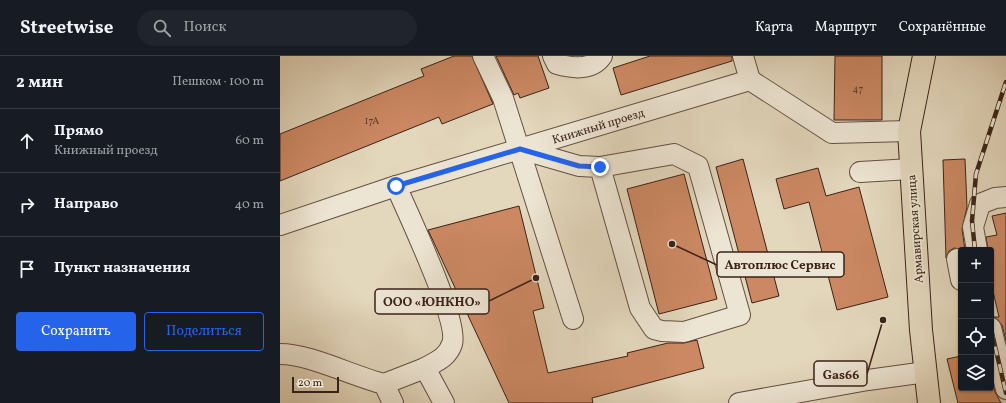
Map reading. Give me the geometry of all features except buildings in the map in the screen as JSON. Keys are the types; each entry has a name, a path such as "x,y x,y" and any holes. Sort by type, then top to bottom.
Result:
{"main road":[{"name":"Армавирская улица","path":"924,56 909,131 921,330 929,403"}],"street":[{"path":"483,56 503,98 573,319"},
{"path":"553,56 557,64 569,68 585,67 599,60 602,56"},
{"path":"743,56 750,80 832,132 909,131"},
{"name":"Книжный проезд","path":"280,225 396,186 750,80"},
{"path":"520,149 579,166 600,167 674,154 698,166 740,315 684,332 654,329 640,308 600,167"},
{"path":"860,172 911,169"},
{"path":"280,354 294,354 362,378 384,384 425,368 445,357 453,343 449,316 432,269 396,186"},
{"path":"976,247 973,227 980,204 1000,203"},
{"path":"957,259 958,264"},
{"path":"994,340 1006,389"},
{"path":"425,368 444,403"},
{"path":"739,403 868,380 926,372"},
{"path":"384,384 393,403"}],"railway":[{"path":"975,247 972,221 976,174 1006,82"},
{"path":"994,342 1006,393"}],"place":[{"name":"Автоплюс Сервис","path":"672,244"},
{"name":"ООО «ЮНКНО»","path":"536,278"},
{"name":"Gas66","path":"883,320"}],"route":[{"path":"396,186 520,149 579,166 600,167"}]}
